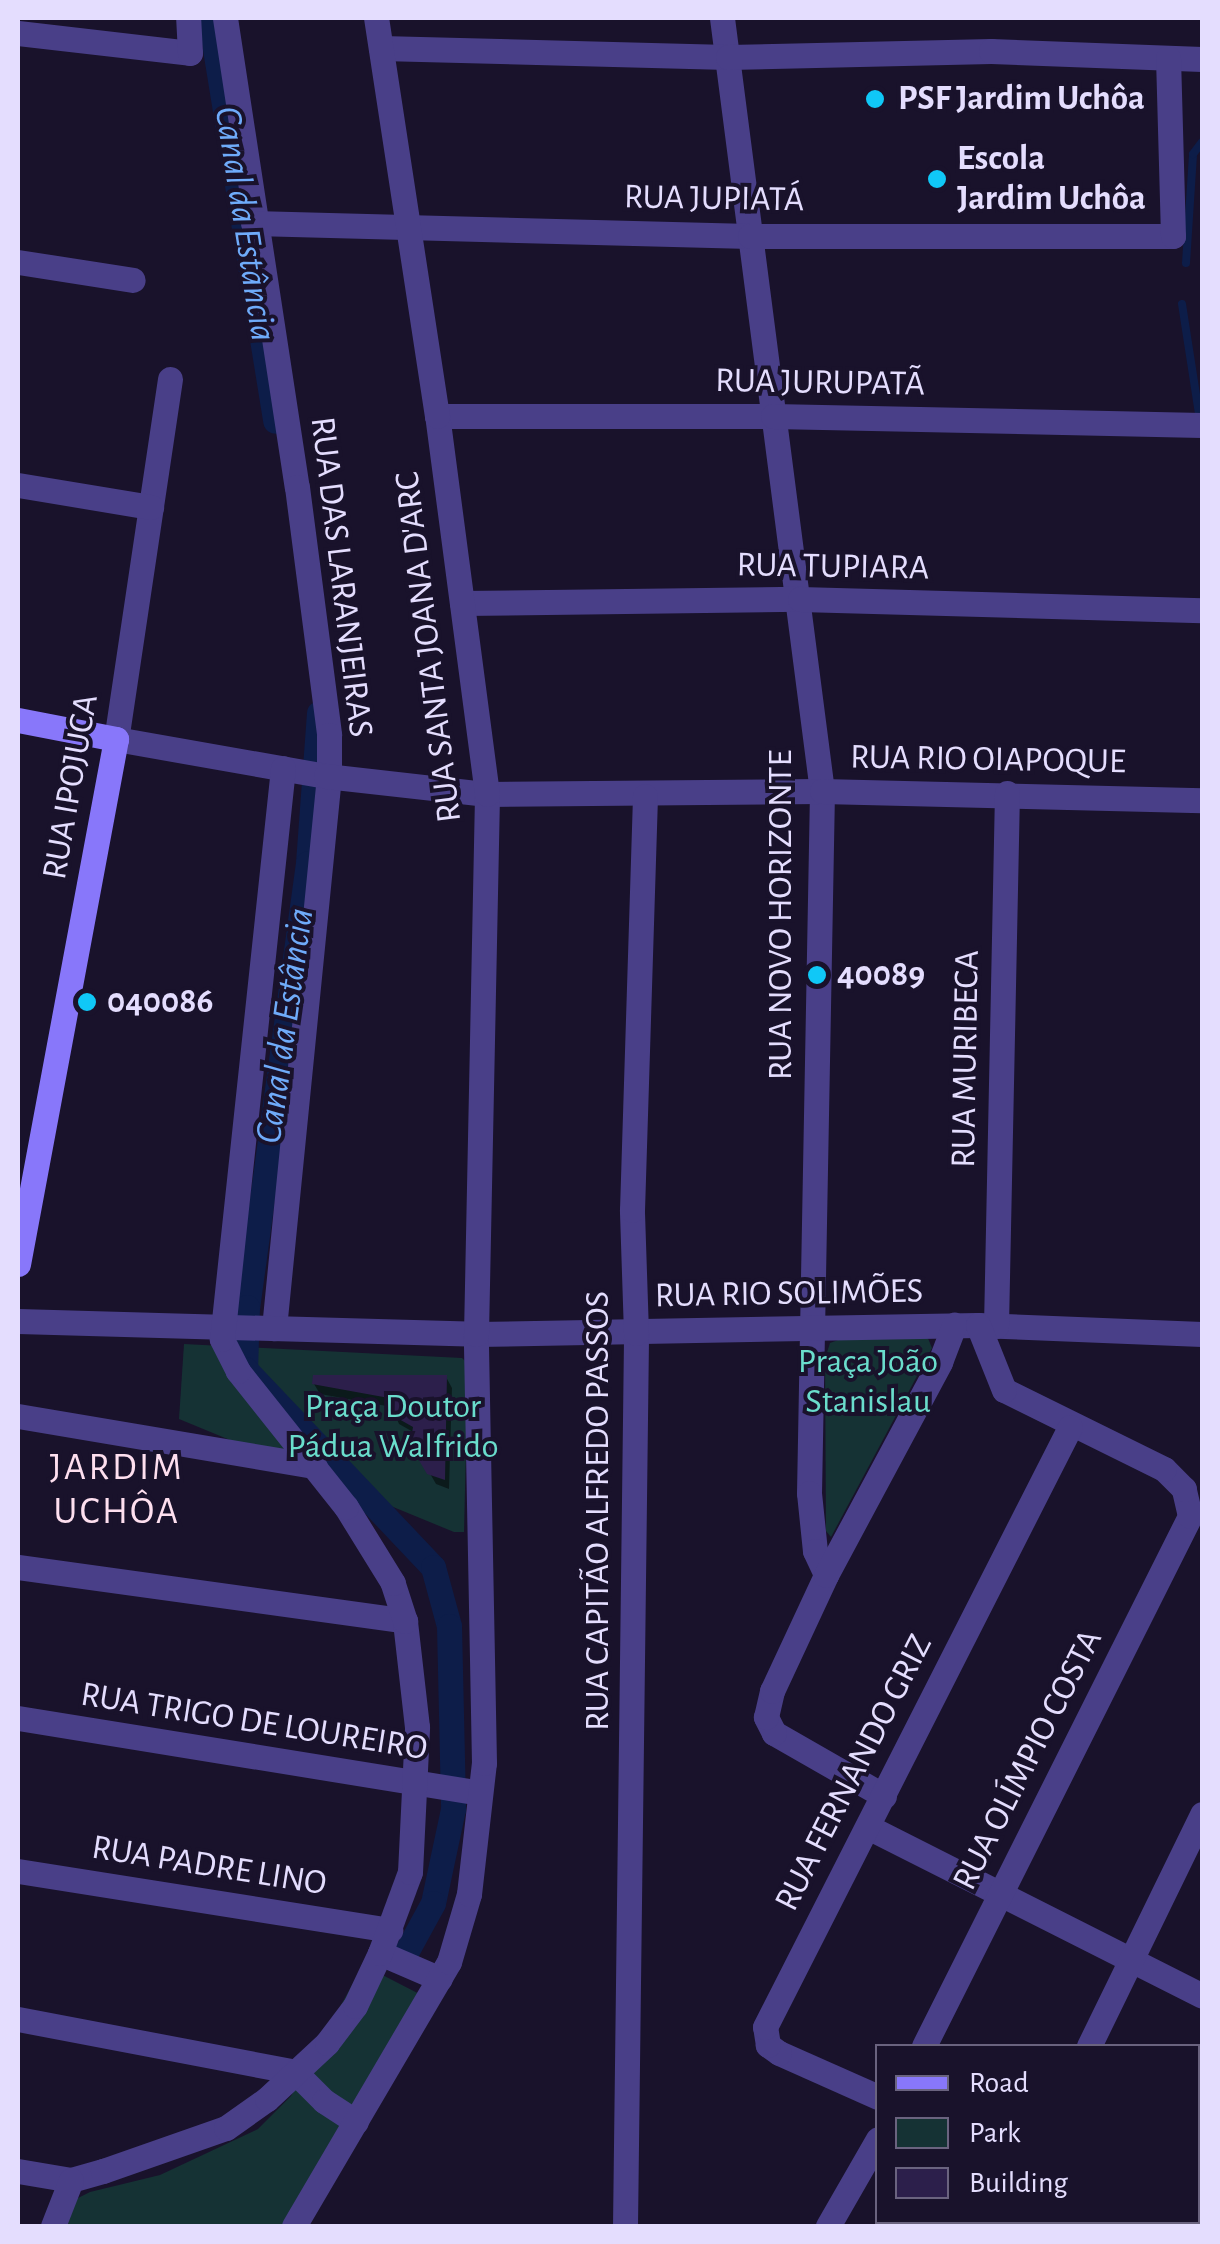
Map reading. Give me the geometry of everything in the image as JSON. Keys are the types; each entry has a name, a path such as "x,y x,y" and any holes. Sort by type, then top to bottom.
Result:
{"main road":[{"path":"18,720 116,739"},
{"name":"RUA IPOJUCA","path":"18,1264 21,1227 116,739"}],"street":[{"path":"18,33 190,52 188,18"},
{"name":"RUA DAS LARANJEIRAS","path":"225,18 325,680 328,776 269,1328"},
{"name":"RUA SANTA JOANA D'ARC","path":"294,2226 440,1979 470,1894 484,1724 476,1334 487,794 437,416 376,18"},
{"name":"RUA NOVO HORIZONTE","path":"722,18 822,792 810,1510 815,1551 826,1575"},
{"path":"382,48 728,57 967,50 1202,59"},
{"name":"RUA JUPIATÁ","path":"253,222 750,236 1173,236 1168,58"},
{"path":"18,262 133,280"},
{"name":"RUA IPOJUCA","path":"116,739 170,380"},
{"name":"RUA JURUPATÃ","path":"437,416 773,416 1202,426"},
{"path":"18,486 151,507"},
{"name":"RUA TUPIARA","path":"462,603 800,599 1202,610"},
{"name":"RUA RIO OIAPOQUE","path":"116,739 328,776 487,794 1007,793 1202,800"},
{"path":"18,2171 70,2180 154,2156 226,2128 327,2043 354,2006 385,1942 410,1872 420,1786 417,1727 405,1621 393,1583 370,1540 227,1354 226,1325 288,768"},
{"name":"RUA MURIBECA","path":"976,1325 1007,793"},
{"name":"RUA CAPITÃO ALFREDO PASSOS","path":"625,2226 636,1333 632,1210 645,796"},
{"name":"RUA RIO SOLIMÕES","path":"18,1321 476,1334 976,1325 1202,1334"},
{"path":"884,1796 774,1733 766,1717 772,1692 826,1575 940,1362 976,1325 1004,1390 1070,1427"},
{"path":"18,1416 315,1466"},
{"name":"RUA OLÍMPIO COSTA","path":"925,2044 998,1893 1188,1528 1190,1506 1184,1489 1164,1469 1070,1427"},
{"name":"RUA FERNANDO GRIZ","path":"875,2096 779,2053 768,2045 765,2027 1070,1427"},
{"path":"18,1566 405,1621"},
{"name":"RUA TRIGO DE LOUREIRO","path":"18,1718 420,1786 478,1792"},
{"path":"1091,2044 1202,1814"},
{"path":"868,1827 1202,1996"},
{"name":"RUA PADRE LINO","path":"18,1871 385,1942 440,1979"},
{"path":"18,2019 295,2072 324,2101 356,2122"},
{"path":"828,2226 875,2146"},
{"path":"53,2226 70,2180"},
{"path":"853,2186 875,2196"}],"green space":[{"name":"Praça João Stanislau","path":"927,1336 932,1348 831,1537 826,1531 825,1359 830,1343 846,1337"},
{"name":"Praça Doutor Pádua Walfrido","path":"184,1344 462,1358 468,1364 464,1532 454,1532 179,1419"},
{"path":"363,1965 435,2002 303,2226 60,2226 68,2203 90,2192 160,2175 258,2129 291,2096"}],"building":[{"path":"313,1375 447,1375 445,1480 427,1474 410,1445 413,1427 390,1414 389,1398 312,1384"}],"waterway":[{"name":"Canal da Estância","path":"210,18 275,421"},
{"path":"1186,263 1193,154 1202,142"},
{"path":"1182,304 1200,420"},
{"name":"Canal da Estância","path":"319,713 308,863 247,1307 245,1369 433,1567 449,1626 453,1809 433,1903 404,1956"}],"place":[{"name":"PSF Jardim Uchôa","path":"875,99"},
{"name":"Escola Jardim Uchôa","path":"937,179"},
{"name":"40089","path":"817,975"},
{"name":"040086","path":"87,1002"}],"district":[{"name":"JARDIM UCHÔA","path":"117,1491"}]}
